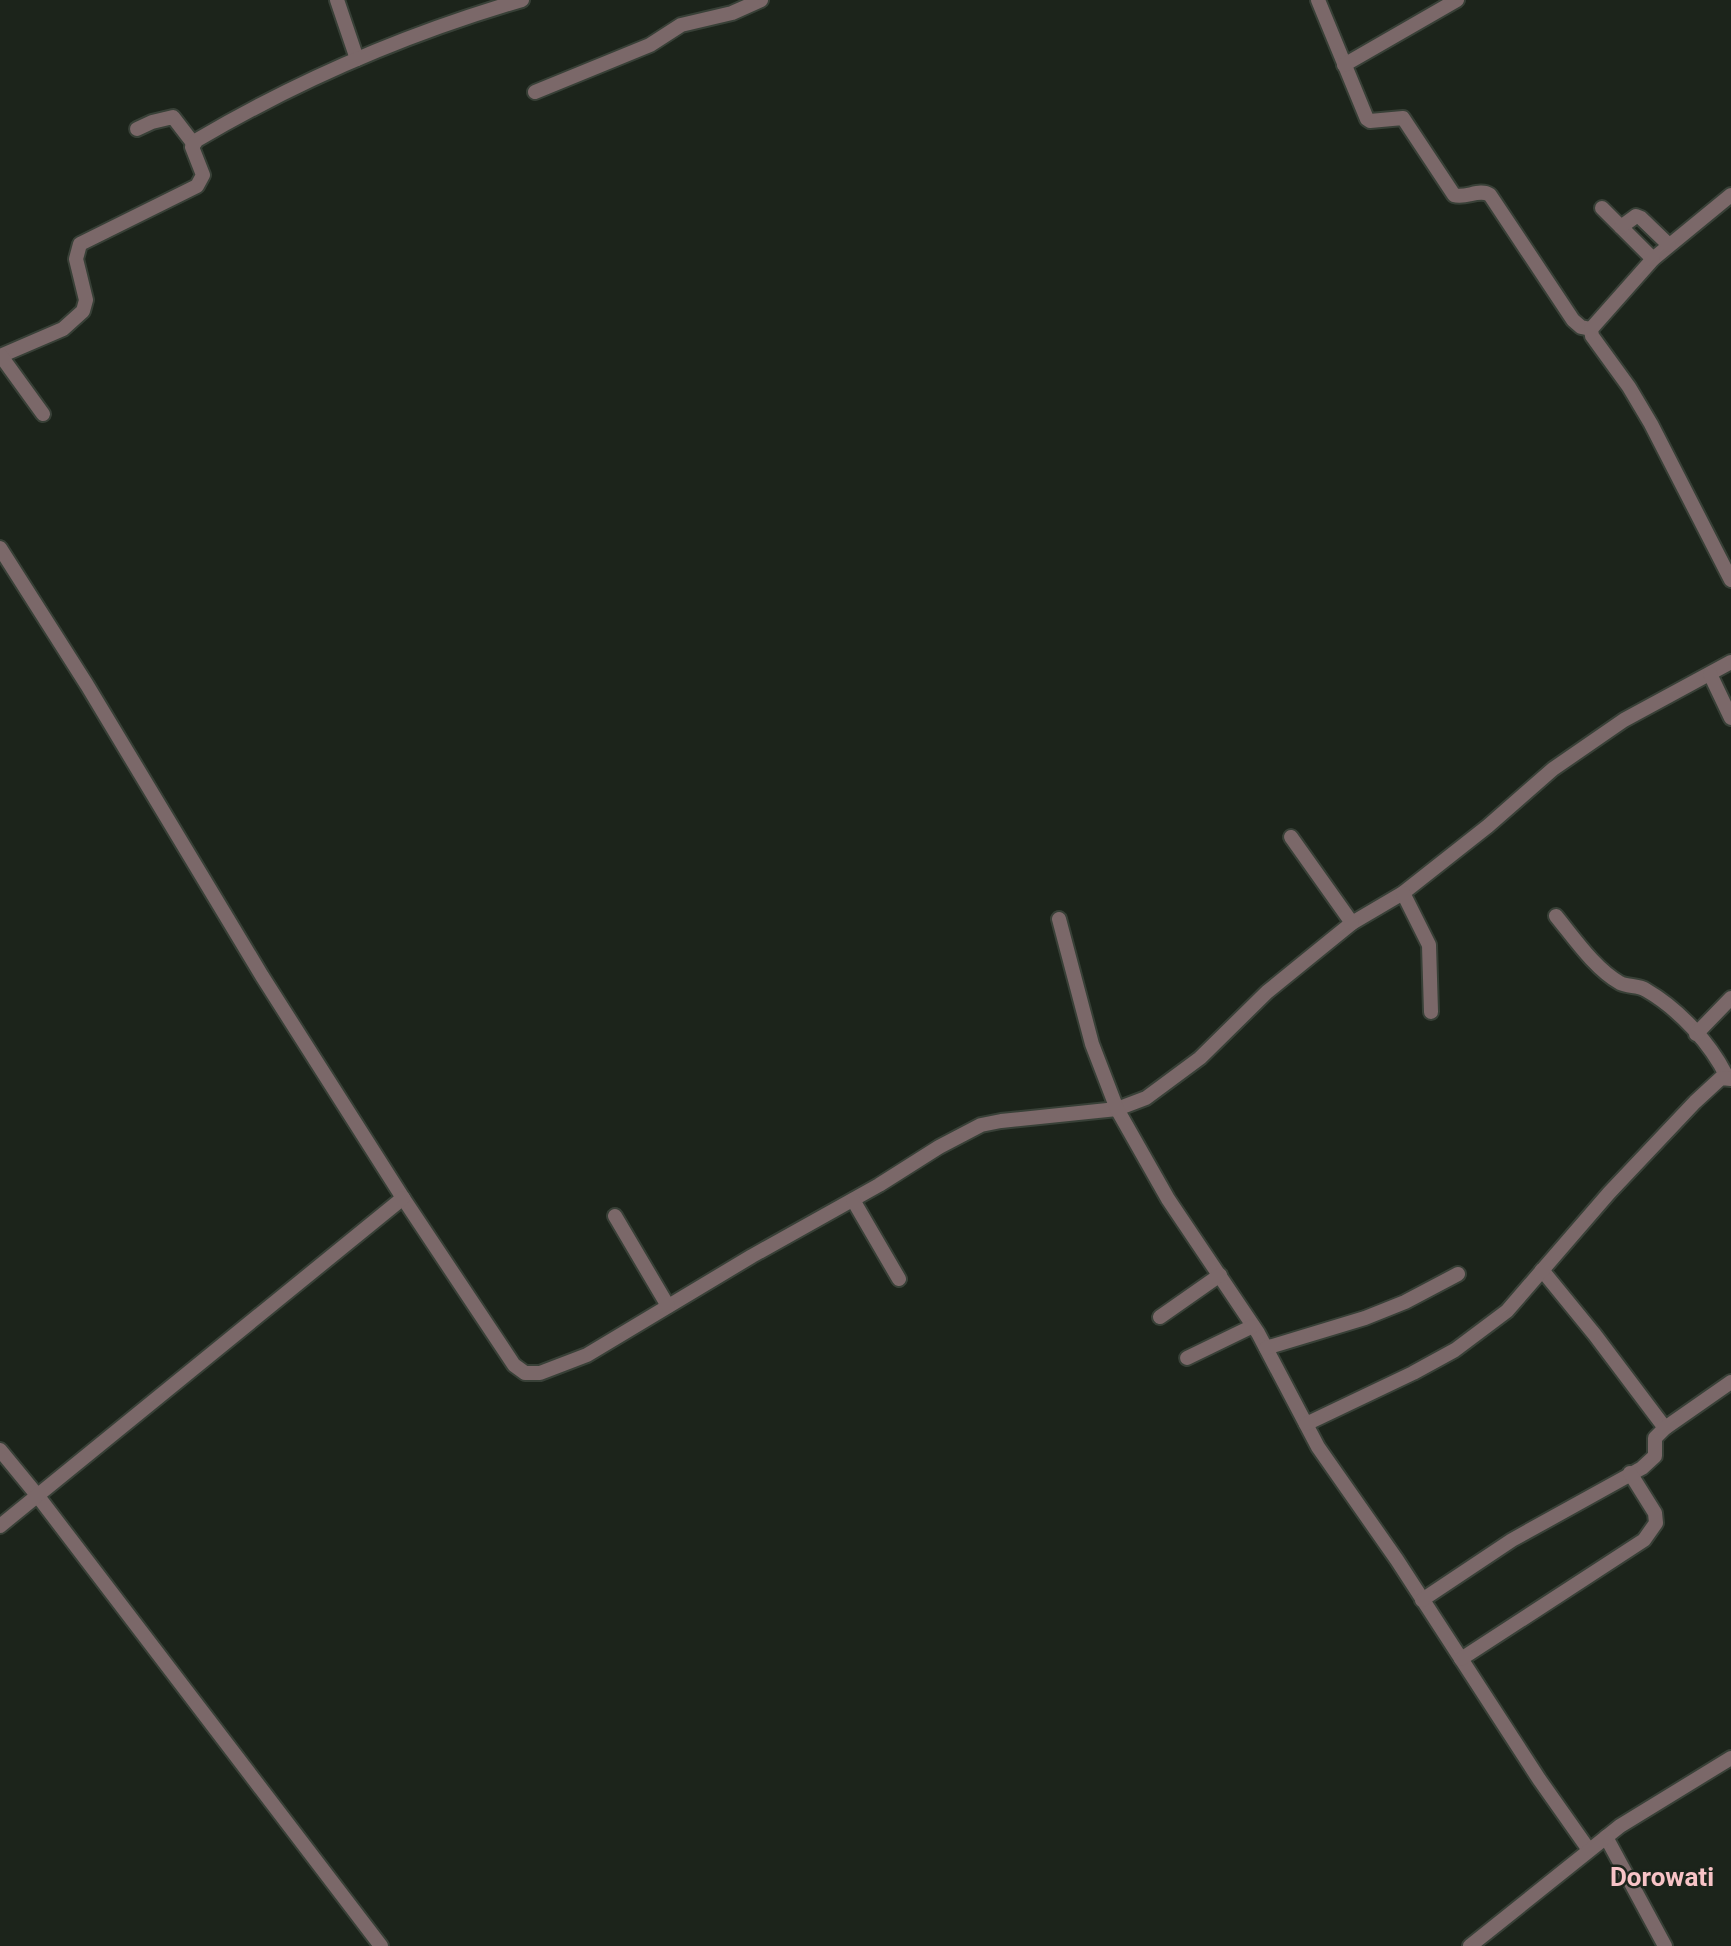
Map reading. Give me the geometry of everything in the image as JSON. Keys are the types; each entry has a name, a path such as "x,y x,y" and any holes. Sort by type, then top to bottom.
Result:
{"street":[{"path":"337,0 357,59"},
{"path":"193,142 247,112 379,48 522,0"},
{"path":"536,92 650,45 681,26 732,13 761,0"},
{"path":"1318,0 1368,120 1403,118 1454,195 1458,197 1484,192 1490,195 1573,320 1581,327 1591,329"},
{"path":"1344,65 1457,0"},
{"path":"43,414 1,356 63,329 83,311 86,300 76,259 80,244 197,186 203,175 192,146 193,142 173,117 137,129"},
{"path":"1731,195 1653,259 1591,329 1592,336 1629,387 1651,424 1731,580"},
{"path":"1602,208 1653,259"},
{"path":"1621,227 1636,216 1669,245"},
{"path":"0,548 95,697 262,976 403,1198 514,1364 525,1373 540,1373 587,1355 752,1256 981,1125 1117,1109 1146,1098 1200,1058 1267,992 1353,923 1403,893 1488,826 1553,769 1624,720 1731,662"},
{"path":"1710,674 1731,718"},
{"path":"1292,837 1353,923"},
{"path":"1403,893 1429,945 1431,1012"},
{"path":"1306,1424 1455,1350 1507,1311 1609,1193 1695,1102 1714,1084 1729,1078 1719,1061 1668,1004 1644,988 1619,982 1601,967 1556,916"},
{"path":"1059,919 1092,1044 1117,1109 1168,1199 1253,1325 1318,1447 1589,1850"},
{"path":"1696,1034 1731,998"},
{"path":"0,1526 403,1198"},
{"path":"853,1200 899,1279"},
{"path":"615,1216 668,1306"},
{"path":"1542,1270 1665,1428"},
{"path":"1266,1348 1375,1314 1405,1302 1458,1274"},
{"path":"1160,1317 1220,1275"},
{"path":"1187,1358 1253,1325"},
{"path":"1422,1600 1511,1540 1630,1474 1655,1456 1656,1438 1665,1428 1731,1382"},
{"path":"0,1450 381,1946"},
{"path":"1461,1659 1644,1540 1656,1523 1655,1513 1630,1474"},
{"path":"1470,1946 1606,1837 1644,1810 1731,1758"},
{"path":"1606,1837 1665,1946"}],"district":[{"name":"Dorowati","path":"1662,1877"}]}
